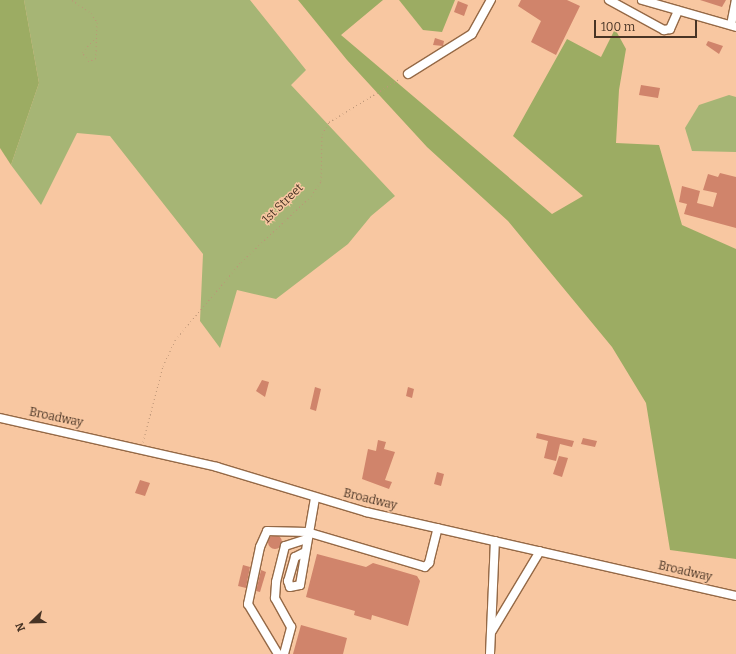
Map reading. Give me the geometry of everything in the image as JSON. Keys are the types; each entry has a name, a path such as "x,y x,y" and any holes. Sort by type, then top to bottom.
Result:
{"street":[{"path":"408,74 472,34 491,0"},
{"path":"609,0 664,30 670,29 678,11"},
{"path":"642,0 733,26 736,0"},
{"name":"Broadway","path":"0,418 217,467 315,498 438,528 736,596"},
{"path":"303,553 315,498"},
{"path":"278,654 248,604 251,585 267,531 306,535 425,567 430,563 438,528"},
{"path":"284,654 291,627 274,592 285,546 306,535"},
{"path":"490,654 495,541"},
{"path":"491,634 540,551"}],"path":[{"path":"72,0 95,17 94,39 96,58 89,61 82,52 94,39"},
{"name":"1st Street","path":"141,449 164,366 175,340 242,262 311,196 321,181 322,134 329,122 408,74"}],"green space":[{"path":"0,0 24,0 39,83 11,165 0,148"},
{"path":"24,0 250,0 306,70 291,85 395,196 371,216 348,244 276,299 237,290 220,348 200,321 203,254 110,136 77,133 41,205 11,165 39,83"},
{"path":"298,0 383,0 341,35 552,214 583,196 513,136 567,39 601,57 615,29 626,49 619,90 616,143 659,145 682,225 736,249 736,559 670,550 646,403 612,347 508,221 427,147 347,60"},
{"path":"399,0 455,0 442,32 423,30"},
{"path":"729,95 736,97 736,152 692,151 685,128 699,105"}],"building":[{"path":"521,0 567,0 580,6 556,55 531,42 541,21 518,6"},
{"path":"700,0 726,0 722,7"},
{"path":"458,1 468,5 464,16 454,12"},
{"path":"435,38 444,41 443,46 433,45"},
{"path":"708,41 723,46 719,54 706,45"},
{"path":"641,85 660,88 658,98 639,95"},
{"path":"720,173 736,177 736,228 684,214 687,204 679,202 682,186 700,191 697,203 713,207 717,193 703,190 708,174 718,177"},
{"path":"262,380 269,382 265,397 256,391"},
{"path":"315,387 321,389 316,411 310,409"},
{"path":"408,387 414,389 412,398 406,396"},
{"path":"537,433 574,441 572,447 560,444 556,461 544,458 548,441 536,438"},
{"path":"583,438 597,441 595,447 581,444"},
{"path":"378,440 386,442 384,449 395,452 385,480 392,482 389,489 362,479 368,449 376,451"},
{"path":"559,456 568,458 562,477 553,474"},
{"path":"437,472 444,474 441,486 434,484"},
{"path":"140,480 150,483 145,496 135,493"},
{"path":"275,535 280,537 282,542 280,547 275,549 270,547 268,542 270,537"},
{"path":"317,554 366,567 373,563 417,576 420,581 408,626 372,615 371,620 354,615 355,611 306,597"},
{"path":"243,565 250,567 246,588 238,586"},
{"path":"261,570 266,572 260,592 256,591"},
{"path":"301,625 347,638 343,654 293,654"}]}
